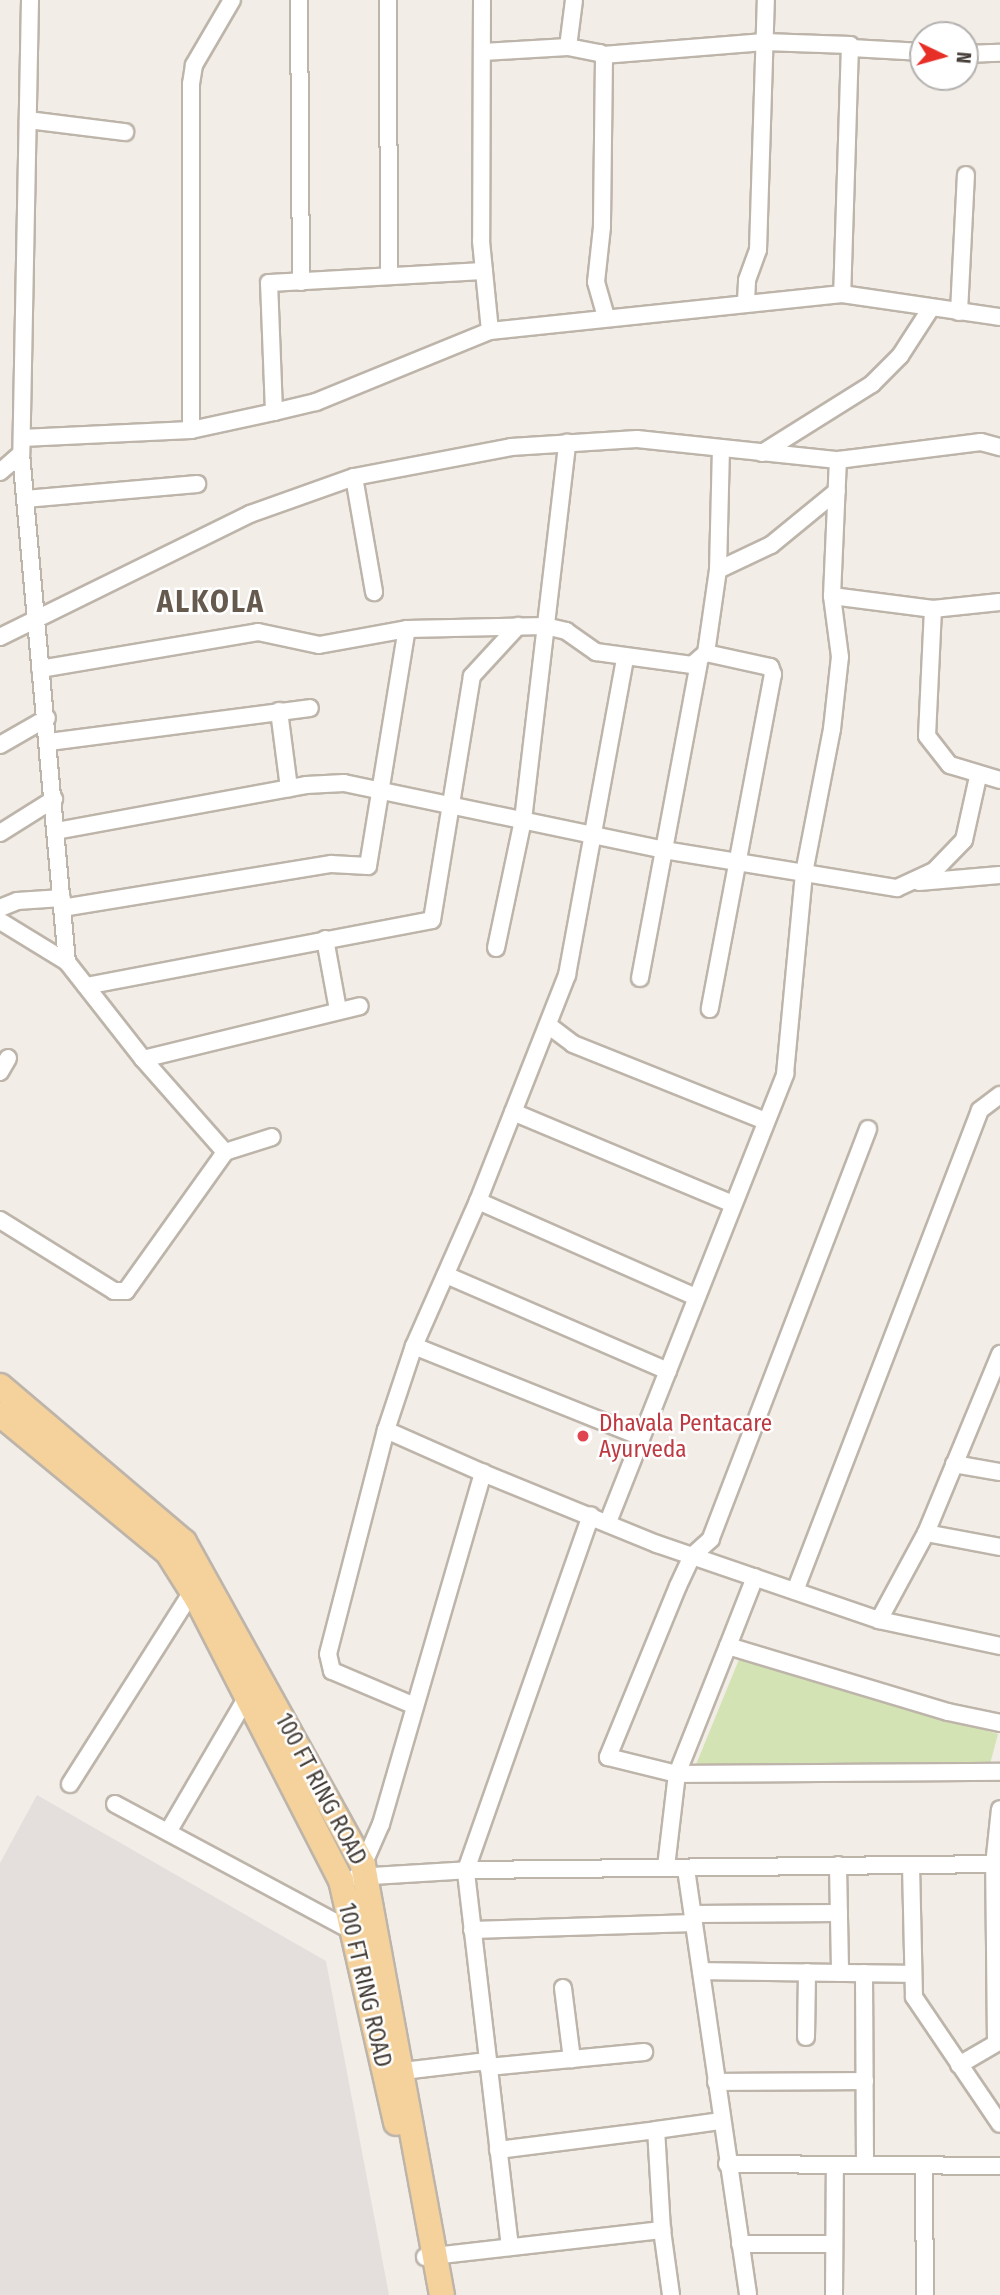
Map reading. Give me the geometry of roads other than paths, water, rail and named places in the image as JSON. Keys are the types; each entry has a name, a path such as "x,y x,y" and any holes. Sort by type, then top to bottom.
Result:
{"main road":[{"name":"100 FT RING ROAD","path":"0,1386 184,1542 364,1870 403,2071 431,2257 432,2295"},
{"name":"100 FT RING ROAD","path":"0,1414 168,1553 192,1592 341,1880 442,2295"}],"street":[{"path":"30,0 22,446 33,619 47,718 67,962"},
{"path":"299,0 301,282"},
{"path":"388,0 389,275"},
{"path":"482,0 484,271 490,331"},
{"path":"568,47 574,0"},
{"path":"746,301 747,280 758,250 766,0"},
{"path":"191,429 191,84 194,65 227,3"},
{"path":"483,52 568,47 603,55 764,42 848,43 851,48 842,294"},
{"path":"851,48 909,51"},
{"path":"979,54 1000,53"},
{"path":"603,55 602,227 596,274 606,318"},
{"path":"29,120 125,132"},
{"path":"959,312 966,174"},
{"path":"274,412 269,284 484,271"},
{"path":"0,472 22,446 191,429 316,402 490,331 746,301 842,294 1000,317"},
{"path":"762,453 872,384 900,356 931,308"},
{"path":"0,637 250,514 354,477 511,447 637,439 838,460 981,442 1000,447"},
{"path":"496,948 523,820 567,443"},
{"path":"639,978 718,570 721,448"},
{"path":"608,1522 785,1074 804,873 832,729 840,657 832,596 838,460"},
{"path":"354,477 374,592"},
{"path":"25,499 197,484"},
{"path":"718,570 771,545 837,491"},
{"path":"832,596 933,609 1000,602"},
{"path":"933,609 927,736 950,765 978,777 1000,780"},
{"path":"86,986 432,920 472,676 518,626"},
{"path":"40,669 258,632 319,645 407,629 518,626 545,626 566,631 590,650 625,658 703,658 773,669 710,1009"},
{"path":"0,908 17,901 62,903 331,864 368,866 407,629"},
{"path":"415,1706 332,1671 327,1661 386,1430 414,1346 478,1201 572,959 625,658"},
{"path":"49,742 310,708"},
{"path":"279,711 289,789"},
{"path":"0,744 47,718"},
{"path":"919,882 964,840 978,777"},
{"path":"56,831 289,789 344,783 453,803 664,850 886,888 919,882 1000,875"},
{"path":"0,833 54,799"},
{"path":"0,921 67,962 143,1059 225,1152"},
{"path":"325,939 338,1010"},
{"path":"143,1059 360,1006"},
{"path":"548,1025 573,1044 765,1121"},
{"path":"794,1591 980,1110 1000,1095"},
{"path":"513,1112 733,1204"},
{"path":"868,1129 711,1539 692,1556 608,1757 677,1774 1000,1772"},
{"path":"0,1220 114,1291 126,1291 225,1152 272,1137"},
{"path":"478,1201 696,1297"},
{"path":"446,1275 668,1371"},
{"path":"414,1346 642,1437"},
{"path":"879,1620 926,1534 1000,1354"},
{"path":"983,1392 1000,1395"},
{"path":"386,1430 483,1473 692,1556 879,1620 1000,1646"},
{"path":"954,1464 1000,1472"},
{"path":"364,1870 381,1824 483,1473"},
{"path":"510,2247 471,1930 467,1870 591,1515"},
{"path":"926,1534 1000,1547"},
{"path":"666,1867 677,1774 755,1577"},
{"path":"70,1784 192,1592"},
{"path":"728,1646 948,1712 1000,1723"},
{"path":"168,1832 247,1697"},
{"path":"115,1804 354,1932"},
{"path":"959,2065 998,2042 997,1865 1000,1809"},
{"path":"838,1865 840,1973"},
{"path":"911,1865 914,1997 1000,2124"},
{"path":"341,1880 364,1870 997,1865"},
{"path":"686,1869 748,2295"},
{"path":"471,1930 839,1913"},
{"path":"701,1970 913,1974"},
{"path":"806,2037 807,1972"},
{"path":"864,1973 865,2165"},
{"path":"563,1988 572,2059"},
{"path":"403,2071 644,2052"},
{"path":"716,2082 865,2081"},
{"path":"498,2150 721,2121"},
{"path":"656,2130 662,2230 671,2295"},
{"path":"727,2164 1000,2166"},
{"path":"834,2295 835,2165"},
{"path":"924,2166 925,2295"},
{"path":"431,2257 662,2230"},
{"path":"740,2244 834,2244"}],"place":[{"name":"Dhavala Pentacare Ayurveda","path":"583,1436"}],"district":[{"name":"ALKOLA","path":"211,602"}]}
